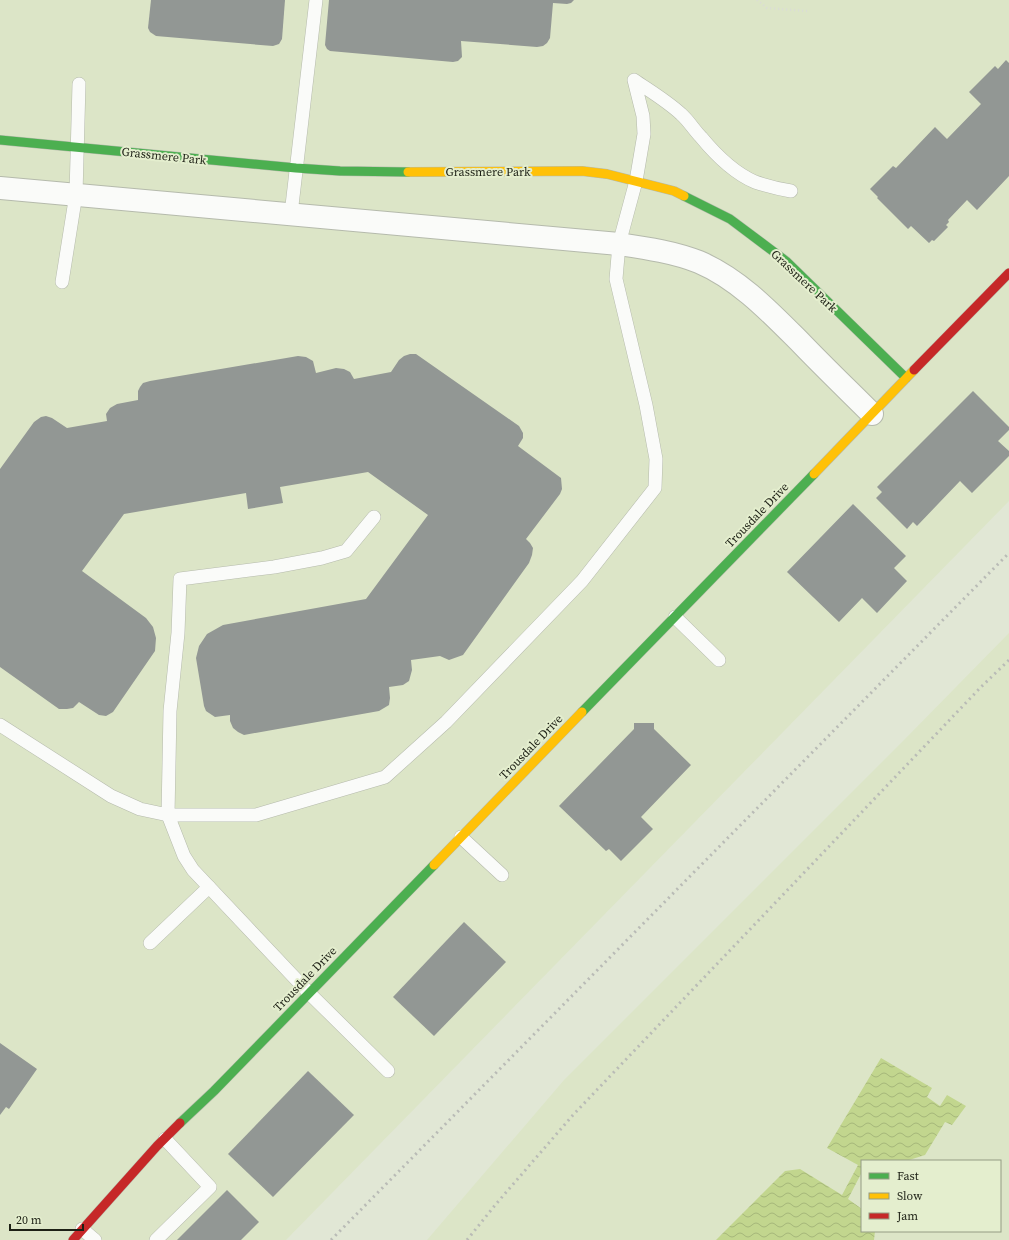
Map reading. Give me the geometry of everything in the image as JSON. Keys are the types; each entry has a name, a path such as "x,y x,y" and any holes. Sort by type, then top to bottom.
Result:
{"street":[{"name":"Grassmere Park","path":"0,140 340,171 582,171 607,174 636,181 674,191 730,219 750,233 786,261 906,378"},
{"path":"0,188 619,244 649,248 685,257 701,263 741,287 768,310 872,414"},
{"name":"Trousdale Drive","path":"73,1240 165,1139 214,1091 1009,273"}],"lane":[{"path":"291,214 316,0"},
{"path":"0,725 111,796 140,809 168,816 256,815 385,777 446,722 582,581 655,488 656,459 646,405 616,279 619,244 636,181 641,156 644,126 634,80 672,106 687,120 718,156 736,170 754,181 772,188 791,192"},
{"path":"62,282 76,194 79,84"},
{"path":"374,517 346,550 322,558 274,567 180,579 178,633 170,711 168,816 184,856 193,870 309,993 388,1071"},
{"path":"675,617 719,660"},
{"path":"461,837 502,875"},
{"path":"150,943 209,887"},
{"path":"156,1240 210,1187 165,1139"},
{"path":"82,1229 95,1240"}],"path":[{"path":"758,0 767,8 807,11"}],"shaded area":[{"path":"0,0 1009,0 1009,501 286,1240 0,1240"},
{"path":"1009,633 1009,1240 427,1240 564,1080"}],"water":[{"path":"881,1058 932,1088 927,1097 940,1106 947,1095 966,1106 952,1125 945,1122 925,1155 909,1160 861,1160 861,1174 848,1199 861,1208 861,1232 875,1232 874,1240 716,1240 785,1171 800,1169 842,1195 858,1165 827,1148"}],"building":[{"path":"151,0 285,0 282,39 279,44 273,46 156,36 150,32 148,28"},
{"path":"329,0 574,0 567,4 553,3 550,38 543,46 537,47 461,41 462,57 458,61 453,62 330,51 325,45"},
{"path":"1006,60 1009,63 1009,176 977,210 967,200 948,220 949,222 946,225 948,227 934,241 932,240 929,243 911,226 908,229 870,189 893,166 896,168 935,127 947,139 981,104 969,92 995,66 998,69"},
{"path":"410,354 416,354 519,426 523,433 523,438 518,446 561,478 562,489 560,494 526,539 533,548 529,563 463,655 449,660 440,656 411,660 412,670 409,681 403,685 389,687 389,705 379,711 244,735 233,728 230,721 230,715 215,717 206,711 196,658 199,646 207,634 223,625 366,599 428,515 368,472 280,487 283,503 248,509 246,493 124,514 82,571 146,618 153,627 156,638 155,651 113,712 106,716 99,715 79,702 73,708 59,709 0,667 0,469 34,422 41,417 46,416 52,418 67,428 107,421 106,414 110,408 117,404 138,400 138,391 140,387 143,383 150,381 298,356 306,357 313,361 316,373 336,368 344,369 350,372 354,379 391,372 399,360"},
{"path":"973,391 1009,427 1009,430 998,441 1009,451 1009,456 972,493 960,481 917,526 913,522 907,529 876,498 882,492 877,487"},
{"path":"853,504 906,556 894,568 907,581 877,613 862,598 839,622 787,572"},
{"path":"634,723 654,723 654,729 691,765 641,817 653,829 621,861 609,849 606,851 559,806 634,729"},
{"path":"464,922 506,962 434,1036 393,997"},
{"path":"0,1043 37,1069 9,1109 6,1107 0,1115"},
{"path":"308,1071 354,1115 273,1197 228,1154"},
{"path":"227,1190 259,1222 241,1240 177,1240"}],"railway":[{"path":"331,1240 1009,553"},
{"path":"467,1240 573,1115 981,687 1009,660"}],"traffic: fast":[{"path":"0,140 296,168 340,171 408,172"},
{"path":"684,196 730,219 786,261 906,378"},
{"path":"582,712 814,474"},
{"path":"180,1123 214,1091 434,865"}],"traffic: slow":[{"path":"408,172 582,171 607,174 674,191 684,196"},
{"path":"814,474 914,370"},
{"path":"434,865 582,712"}],"traffic: jam":[{"path":"914,370 1009,273"},
{"path":"73,1240 157,1146 180,1123"}]}
